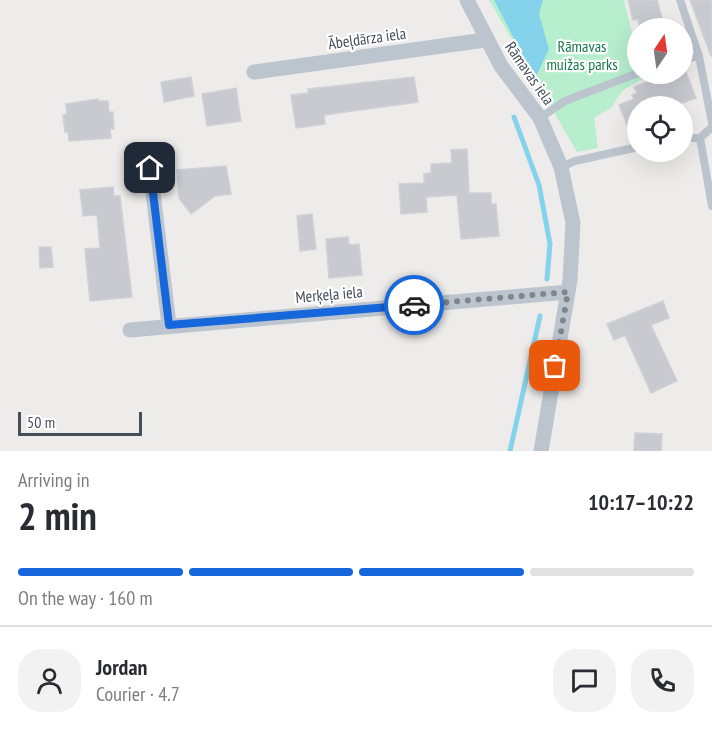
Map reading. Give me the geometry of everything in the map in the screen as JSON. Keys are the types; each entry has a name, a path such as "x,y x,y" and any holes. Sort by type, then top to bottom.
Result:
{"street":[{"name":"Rāmavas iela","path":"467,0 485,40 501,66 540,118 561,167 573,223 568,292 541,451"},
{"name":"Ābeļdārza iela","path":"254,72 485,40"},
{"path":"150,168 169,325"},
{"name":"Merķeļa iela","path":"130,330 568,292"}],"lane":[{"path":"680,0 699,56 712,125 700,138 693,138"},
{"path":"693,57 699,56"},
{"path":"540,118 565,101 627,77"},
{"path":"700,138 712,206"},
{"path":"561,167 575,161 627,149"}],"green space":[{"name":"Rāmavas muižas parks","path":"489,0 624,0 628,18 627,84 634,84 622,91 611,108 594,118 598,148 577,152"}],"water":[{"path":"494,0 543,0 539,14 549,49 535,79"}],"building":[{"path":"628,0 657,0 662,18 632,18"},
{"path":"690,0 712,0 712,56 711,56"},
{"path":"191,77 194,96 164,102 161,82"},
{"path":"414,77 418,102 324,115 325,124 296,128 291,95 308,93 308,89"},
{"path":"642,84 691,84 696,98 693,99 693,96 632,95 637,93 634,87"},
{"path":"236,88 241,121 207,126 202,94"},
{"path":"98,99 108,101 109,112 113,112 114,129 110,129 111,138 69,141 68,132 65,132 63,115 67,114 66,104"},
{"path":"627,102 627,125 619,105"},
{"path":"467,149 469,193 491,193 491,204 496,204 499,236 461,239 457,195 426,197 427,212 401,214 399,184 424,183 424,174 431,173 431,164 452,163 451,150"},
{"path":"226,166 231,194 215,196 191,214 179,198 177,170"},
{"path":"113,187 114,196 120,196 132,297 90,301 85,249 100,248 97,215 83,216 80,190"},
{"path":"312,214 316,249 300,251 297,216"},
{"path":"348,237 349,245 359,244 362,275 329,278 326,239"},
{"path":"39,247 51,247 53,267 40,268"},
{"path":"663,301 669,318 651,325 677,381 651,393 625,335 614,340 607,324"},
{"path":"635,433 662,434 661,451 634,451"}],"waterway":[{"path":"514,117 539,185 550,244 547,279"},
{"path":"510,451 540,316"}],"way so far":[{"path":"414,305 568,292 555,366"}],"route":[{"path":"150,168 169,325 414,305"}]}
